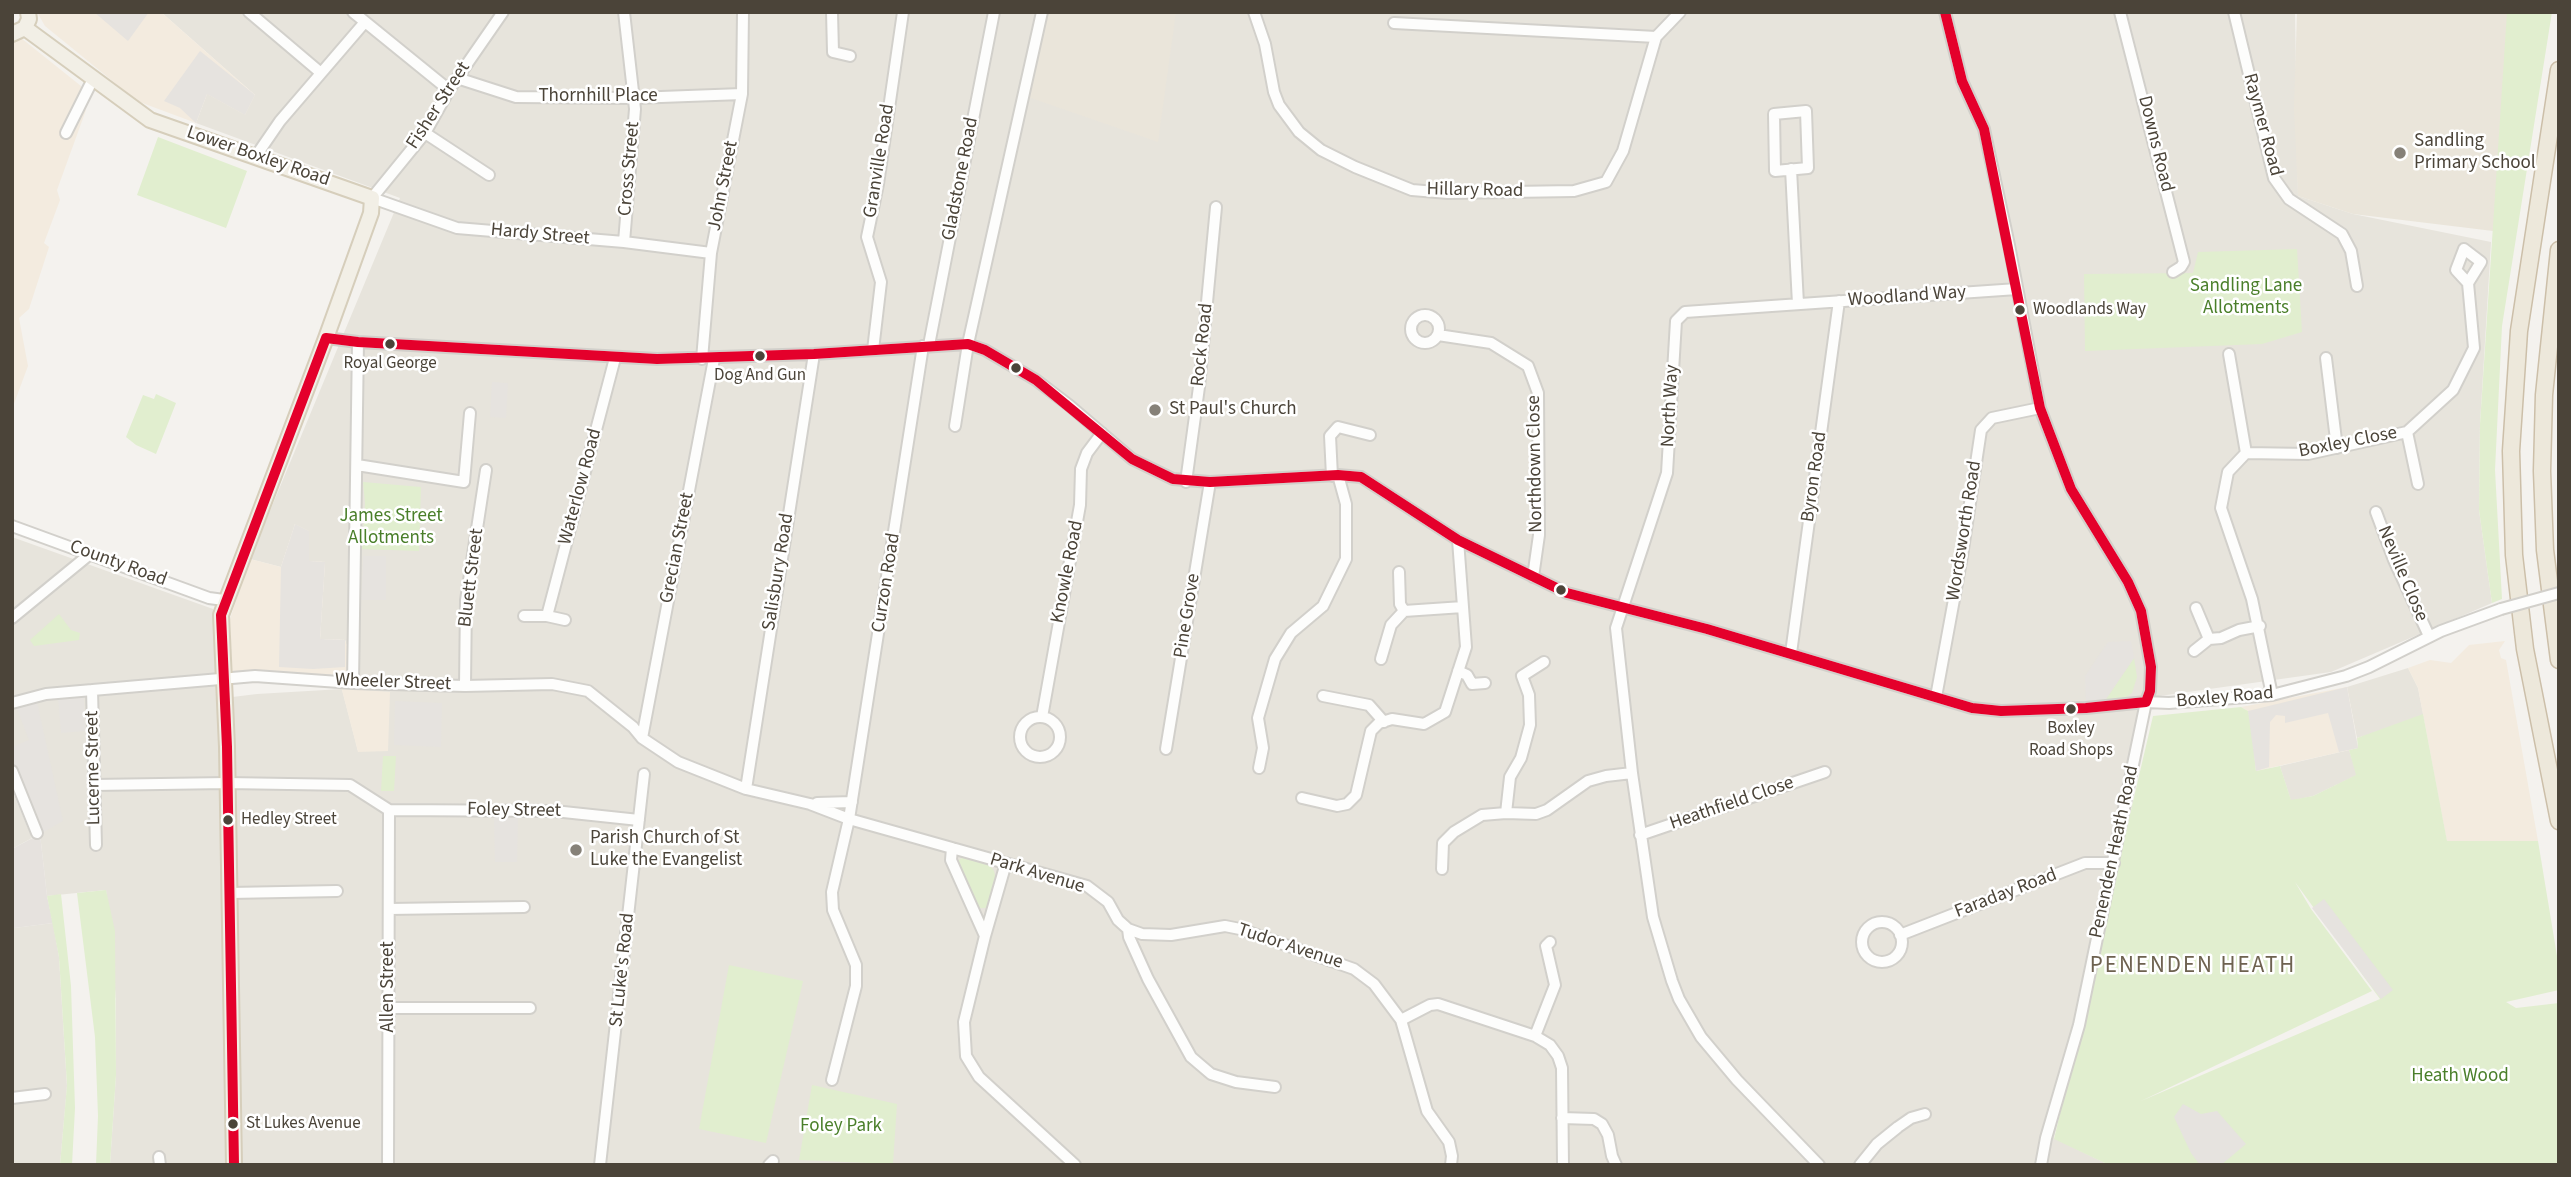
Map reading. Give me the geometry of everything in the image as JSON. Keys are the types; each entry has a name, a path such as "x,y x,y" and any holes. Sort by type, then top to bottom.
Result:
{"highway":[{"path":"2559,70 2519,331 2511,451 2514,555 2525,649 2559,821"},
{"path":"2559,250 2546,372 2542,457 2545,550 2559,660"}],"main road":[{"path":"19,31 29,19 28,12"},
{"name":"Lower Boxley Road","path":"19,31 150,120 372,198"},
{"path":"234,1165 225,677 221,615 224,600 372,213 372,198"}],"street":[{"path":"249,12 321,73"},
{"path":"353,12 449,90"},
{"name":"Fisher Street","path":"372,198 425,133 449,90 503,12"},
{"name":"Cross Street","path":"624,12 635,109 624,242"},
{"name":"John Street","path":"708,359 711,253 742,94 743,12"},
{"path":"832,12 833,52 850,56"},
{"name":"Granville Road","path":"873,350 881,282 867,237 878,184 903,12"},
{"name":"Gladstone Road","path":"926,346 994,12"},
{"path":"955,426 968,344 1042,12"},
{"name":"Hillary Road","path":"1254,12 1259,21 1279,105 1299,132 1336,159 1412,190 1431,193 1574,191 1606,182 1623,151 1656,37 1679,12"},
{"name":"Penenden Heath Road","path":"1945,12 1962,81 1984,130 2040,408 2071,489 2128,582 2141,611 2151,667 2150,691 2079,1025 2046,1138 2041,1165"},
{"name":"Downs Road","path":"2120,12 2183,262 2181,268 2173,272"},
{"name":"Raymer Road","path":"2234,12 2274,178 2289,199 2342,234 2351,251 2357,286"},
{"path":"256,156 280,121 365,22"},
{"path":"1394,23 1656,37"},
{"name":"Thornhill Place","path":"457,78 516,97 634,98 742,94"},
{"path":"66,133 93,79"},
{"path":"1806,111 1808,167 1791,169 1775,171 1774,114 1806,111"},
{"path":"425,133 489,175"},
{"path":"1791,169 1798,304"},
{"name":"Hardy Street","path":"372,198 457,228 624,242 711,253"},
{"name":"Rock Road","path":"1186,482 1199,387 1216,207"},
{"name":"Boxley Close","path":"2246,453 2308,454 2407,432 2453,390 2474,348 2468,283"},
{"name":"Woodland Way","path":"1798,304 2017,289"},
{"name":"Byron Road","path":"1791,653 1839,301"},
{"name":"North Way","path":"1798,304 1685,312 1676,321 1667,473 1616,628 1640,835 1657,935 1679,999 1712,1052 1819,1165"},
{"name":"Northdown Close","path":"1438,335 1491,343 1528,366 1538,393 1539,535 1532,577"},
{"name":"Boxley Road","path":"326,338 615,358 708,359 814,355 968,344 985,350 1035,380 1132,459 1173,479 1210,482 1361,477 1458,540 1567,593 1707,629 1972,708 2001,711 2086,708 2272,695 2346,676 2429,636 2501,609 2559,593"},
{"path":"353,683 358,342"},
{"name":"Curzon Road","path":"832,1080 856,986 856,965 833,910 832,892 852,802 926,346"},
{"path":"2228,354 2246,453 2228,472 2221,508 2260,626 2272,695"},
{"name":"Salisbury Road","path":"746,789 814,355"},
{"name":"Waterlow Road","path":"547,616 615,358"},
{"path":"2326,358 2337,448"},
{"name":"Grecian Street","path":"642,738 708,359"},
{"name":"Wordsworth Road","path":"1936,697 1962,556 1981,430 1992,418 2040,408"},
{"path":"356,465 464,482 470,413"},
{"path":"1259,768 1263,741 1258,718 1275,659 1291,633 1323,606 1346,559 1346,504 1335,476 1330,436 1338,427 1370,435"},
{"path":"2407,432 2418,484"},
{"name":"Knowle Road","path":"1042,717 1080,505 1081,470 1087,453 1102,433"},
{"name":"Bluett Street","path":"465,686 467,600 486,470"},
{"name":"Pine Grove","path":"1166,749 1210,482"},
{"name":"Neville Close","path":"2376,512 2394,560 2429,636"},
{"name":"County Road","path":"14,529 209,598 224,600"},
{"path":"1302,798 1337,806 1347,804 1356,795 1371,731 1392,719 1424,724 1445,712 1466,647 1458,540"},
{"path":"13,618 90,554"},
{"path":"1399,572 1400,604 1404,611"},
{"path":"1381,659 1391,625 1404,611 1463,607"},
{"path":"2196,608 2209,639"},
{"path":"524,616 547,616 565,620"},
{"path":"2194,651 2209,639 2260,626"},
{"path":"1506,813 1510,777 1521,758 1530,725 1529,695 1522,676 1544,662"},
{"path":"1458,671 1467,675 1472,684 1485,683"},
{"name":"Wheeler Street","path":"12,703 46,694 225,677 255,676 353,683 465,686 552,684 588,691 633,727 642,738 678,762 746,789"},
{"name":"Lucerne Street","path":"92,690 96,845"},
{"path":"1323,696 1368,705 1384,722"},
{"path":"12,771 37,833"},
{"name":"Heathfield Close","path":"1640,835 1825,772"},
{"path":"1442,869 1443,843 1454,832 1482,816 1506,813 1536,814 1548,810 1588,781 1632,773"},
{"name":"St Luke's Road","path":"600,1165 644,774"},
{"path":"94,785 350,785 389,810"},
{"name":"Park Avenue","path":"746,789 810,804 849,819 1087,886 1108,902 1118,920 1128,929 1148,979 1191,1057 1211,1074 1236,1082 1275,1087"},
{"path":"810,804 852,802"},
{"name":"Foley Street","path":"389,810 554,811 639,820"},
{"name":"Allen Street","path":"388,1165 389,810"},
{"path":"952,848 951,860 985,936"},
{"path":"1006,863 964,1022 966,1056 979,1077 1075,1165"},
{"name":"Faraday Road","path":"1900,935 2085,863 2114,863"},
{"path":"230,893 337,891"},
{"path":"389,909 524,907"},
{"name":"Tudor Avenue","path":"1128,929 1142,934 1171,935 1224,926 1240,929 1354,969 1374,984 1401,1020 1427,1111 1448,1142 1452,1156 1451,1165"},
{"path":"1535,1036 1555,985 1546,946 1550,942"},
{"path":"1401,1020 1430,1005 1438,1004 1535,1036 1550,1045 1560,1061 1563,1165"},
{"path":"388,1008 530,1008"},
{"path":"12,1098 45,1094"},
{"path":"1860,1165 1877,1144 1898,1127 1911,1118 1925,1114"},
{"path":"1562,1118 1594,1119 1602,1124 1608,1135 1616,1165"}],"shaded area":[{"path":"37,12 161,12 255,95 245,115 207,94 196,123 137,101 45,26"},
{"path":"94,12 149,12 128,41"},
{"path":"161,12 2295,12 2298,196 2353,214 2491,242 2480,424 2479,510 2492,603 2331,672 2152,697 2054,1138 2109,1165 110,1165 116,1075 116,1000 106,890 47,896 40,834 12,758 12,537 213,609 216,699 342,689 358,751 362,690 345,640 320,639 325,562 309,561 295,524 281,567 250,559 400,198 196,123 207,94 255,95"},
{"path":"1046,12 1176,12 1158,142 1028,97"},
{"name":"Sandling Primary School","path":"2297,12 2522,12 2493,231 2353,214 2298,196 2294,109"},
{"path":"21,38 81,86 86,110 57,190 60,200 44,243 49,247 29,309 19,318 28,366 12,409 12,44"},
{"path":"200,51 255,95 245,115 207,94 196,123 180,108 164,101"},
{"path":"492,382 508,383 506,418 490,417"},
{"path":"295,524 309,531 309,561 325,562 320,639 345,640 362,690 390,692 388,751 358,752 338,675 232,671 230,619 250,559 281,567"},
{"path":"295,524 309,531 309,561 325,562 320,639 345,640 345,667 279,667 281,567"},
{"path":"363,556 386,556 386,600 357,600 357,590 362,590"},
{"path":"2131,641 2134,658 2104,702 2086,703 2085,676 2108,642"},
{"path":"2505,641 2499,650 2501,658 2506,660 2538,841 2447,842 2418,688 2408,668 2430,660 2451,663 2469,645"},
{"path":"2408,668 2418,688 2424,718 2357,738 2347,687"},
{"path":"2347,687 2358,748 2256,771 2248,711 2241,707"},
{"path":"2347,687 2358,748 2339,752 2328,713 2285,723 2285,716 2276,715 2270,722 2269,767 2256,771 2248,711"},
{"path":"84,696 85,731 61,733 58,698"},
{"path":"395,701 442,703 441,747 394,745"},
{"path":"37,702 63,821 40,834 12,759 12,747 29,740 17,709"},
{"path":"2349,750 2357,775 2313,796 2291,801 2280,766"},
{"path":"12,790 32,838 12,849"},
{"path":"494,816 518,816 517,862 495,862"},
{"path":"40,834 53,923 14,928 12,849"},
{"path":"2324,899 2393,990 2381,999 2312,908"},
{"path":"12,920 14,928 53,923 59,957 67,1086 60,1165 12,1165"},
{"path":"2183,1104 2201,1114 2217,1111 2246,1144 2221,1165 2200,1165 2191,1153 2174,1117"}],"green space":[{"path":"2507,12 2552,12 2502,326 2495,470 2502,599 2492,603 2479,510 2480,424"},
{"path":"158,137 247,171 226,228 137,195"},
{"name":"Sandling Lane Allotments","path":"2297,249 2302,332 2262,344 2085,351 2084,274 2193,273 2198,252"},
{"path":"156,394 176,403 156,454 126,437 143,395 154,399"},
{"name":"James Street Allotments","path":"363,482 421,487 419,551 362,549 365,503"},
{"path":"59,614 71,630 80,633 79,640 34,646 30,640"},
{"path":"2134,658 2137,677 2132,693 2120,701 2104,702"},
{"name":"Heath Wood","path":"2241,707 2248,711 2256,771 2280,766 2291,800 2313,796 2356,775 2349,750 2358,748 2357,738 2423,714 2447,841 2538,841 2559,968 2559,990 2506,1002 2516,1008 2559,1003 2559,1165 2109,1165 2054,1139 2153,716","holes":["2295,882 2380,999 2141,1101 2372,991 2311,909"]},
{"path":"383,756 396,756 394,791 381,791"},
{"path":"965,855 988,863 994,871 996,880 990,905 985,908 978,908 956,863"},
{"path":"106,890 115,931 116,1075 110,1165 96,1165 98,1116 95,1037 77,893"},
{"path":"61,894 71,986 75,1108 72,1165 60,1165 67,1085 59,957 47,896"},
{"path":"729,965 803,981 766,1143 699,1129"},
{"name":"Foley Park","path":"812,1085 897,1104 893,1164 799,1160"}],"transit line":[{"path":"234,1165 227,747 221,615 326,338 657,359 814,354 968,344 985,350 1036,380 1132,459 1173,479 1210,482 1338,475 1361,477 1458,540 1567,593 1707,629 1972,708 2001,711 2086,708 2146,702 2150,691 2151,667 2141,611 2128,582 2071,489 2040,408 1984,129 1962,81 1945,12"}],"place":[{"name":"Sandling Primary School","path":"2400,153"},
{"name":"Woodlands Way","path":"2020,310"},
{"name":"Royal George","path":"390,344"},
{"name":"Dog And Gun","path":"760,356"},
{"name":"St Paul's Church","path":"1155,410"},
{"name":"Boxley Road Shops","path":"2071,709"},
{"name":"Hedley Street","path":"228,820"},
{"name":"Parish Church of St Luke the Evangelist","path":"576,850"},
{"name":"St Lukes Avenue","path":"233,1124"}],"district":[{"name":"PENENDEN HEATH","path":"2193,967"}]}
